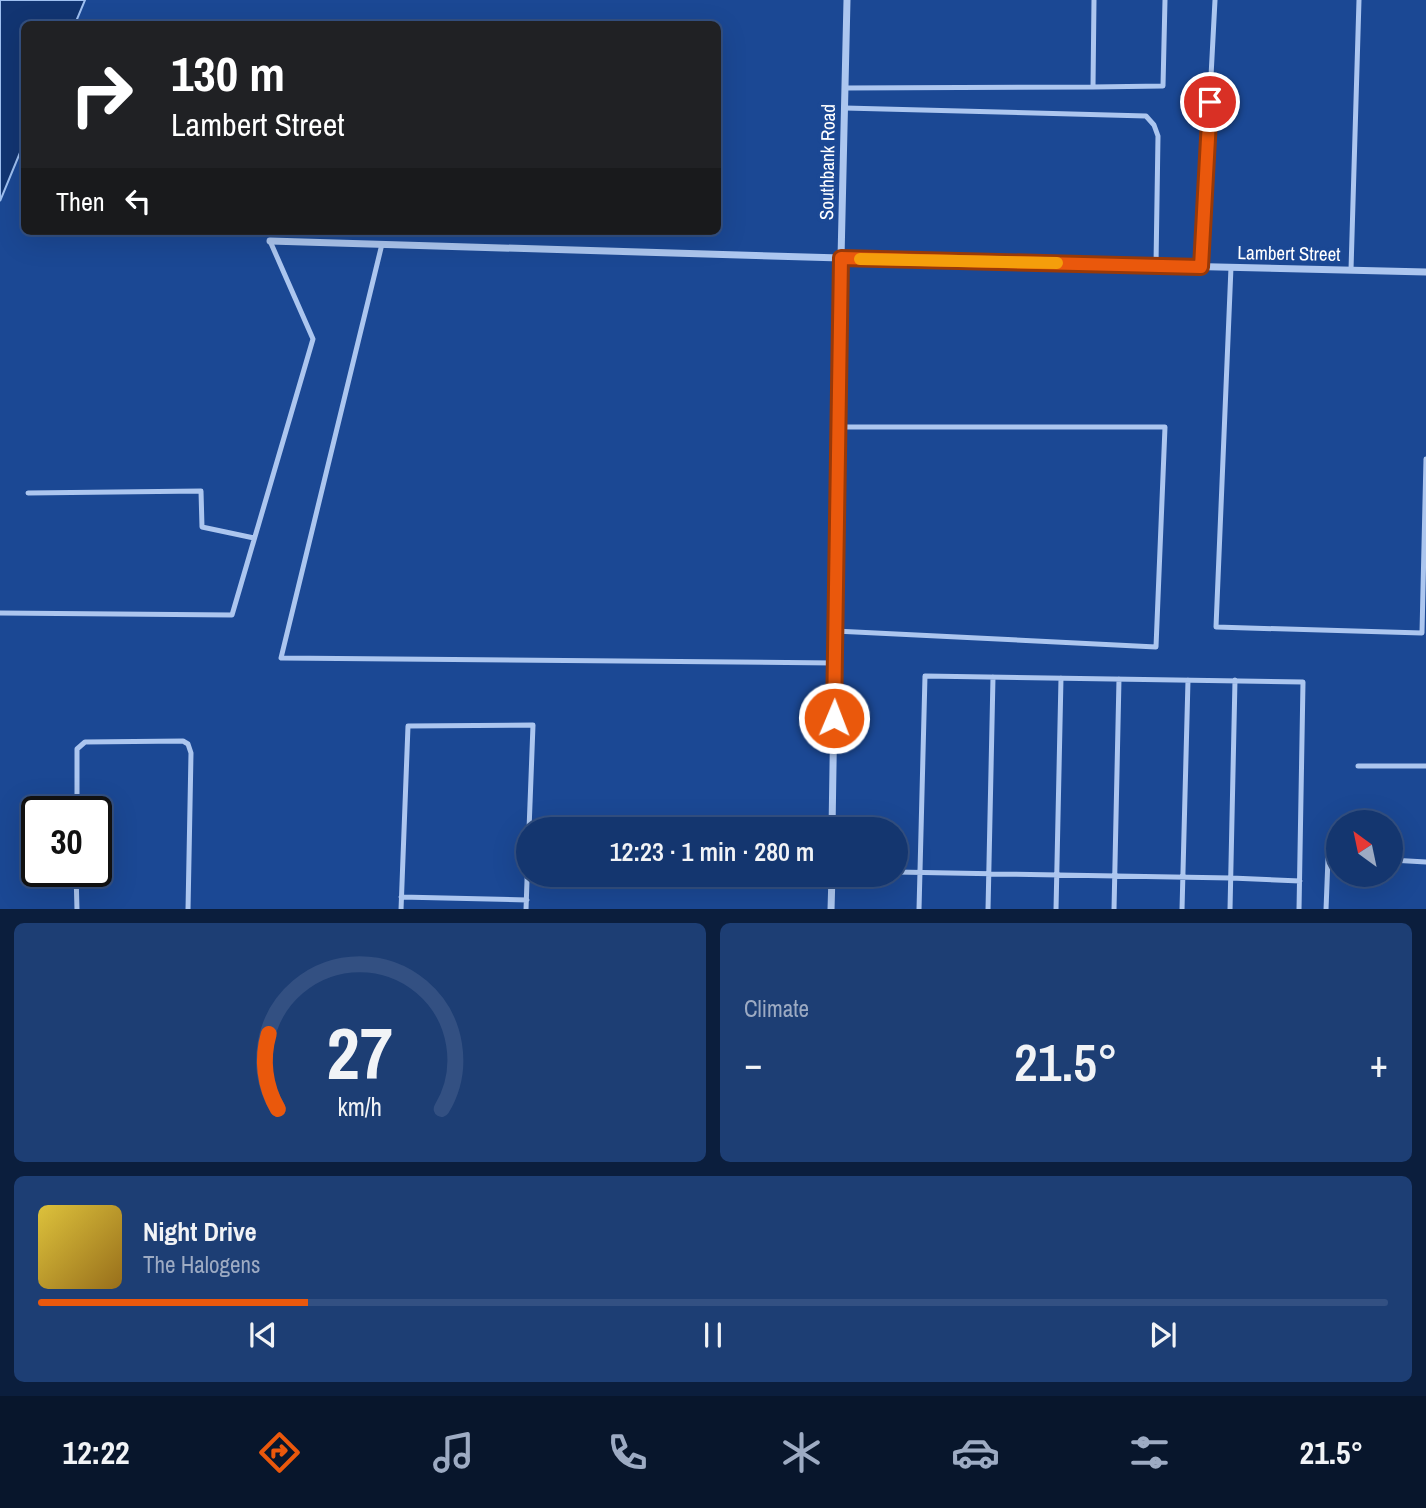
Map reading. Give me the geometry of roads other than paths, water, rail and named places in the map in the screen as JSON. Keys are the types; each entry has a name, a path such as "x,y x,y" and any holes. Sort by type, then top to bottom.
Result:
{"street":[{"name":"Southbank Road","path":"832,817 847,0"},
{"name":"Lambert Street","path":"270,241 1426,272"},
{"path":"831,909 832,887"}],"lane":[{"path":"1093,87 1094,0"},
{"path":"845,88 1163,86 1165,0"},
{"path":"1201,267 1215,0"},
{"path":"1351,270 1359,0"},
{"path":"845,108 1146,116 1154,125 1158,136 1156,265"},
{"path":"0,612 232,615 313,339 270,241"},
{"path":"382,244 281,658 835,663"},
{"path":"1231,267 1216,627 1424,634 1426,459"},
{"path":"835,631 1156,647 1165,427 838,427"},
{"path":"28,493 201,491 202,527 254,538"},
{"path":"919,909 925,676 1303,682 1299,909"},
{"path":"988,909 993,677"},
{"path":"1056,909 1061,678"},
{"path":"1114,909 1119,679"},
{"path":"1182,909 1188,680"},
{"path":"1230,909 1235,680"},
{"path":"401,909 408,726 533,725 529,817"},
{"path":"77,796 77,749 85,742 183,741 188,744 191,753 188,909"},
{"path":"1358,766 1426,766"},
{"path":"1404,861 1426,862"},
{"path":"908,873 1300,881"},
{"path":"76,887 77,909"},
{"path":"526,909 527,887"},
{"path":"1326,909 1327,887"},
{"path":"401,897 527,900"}],"water":[{"path":"0,0 85,0 76,21 21,21 21,150 0,201"}]}
